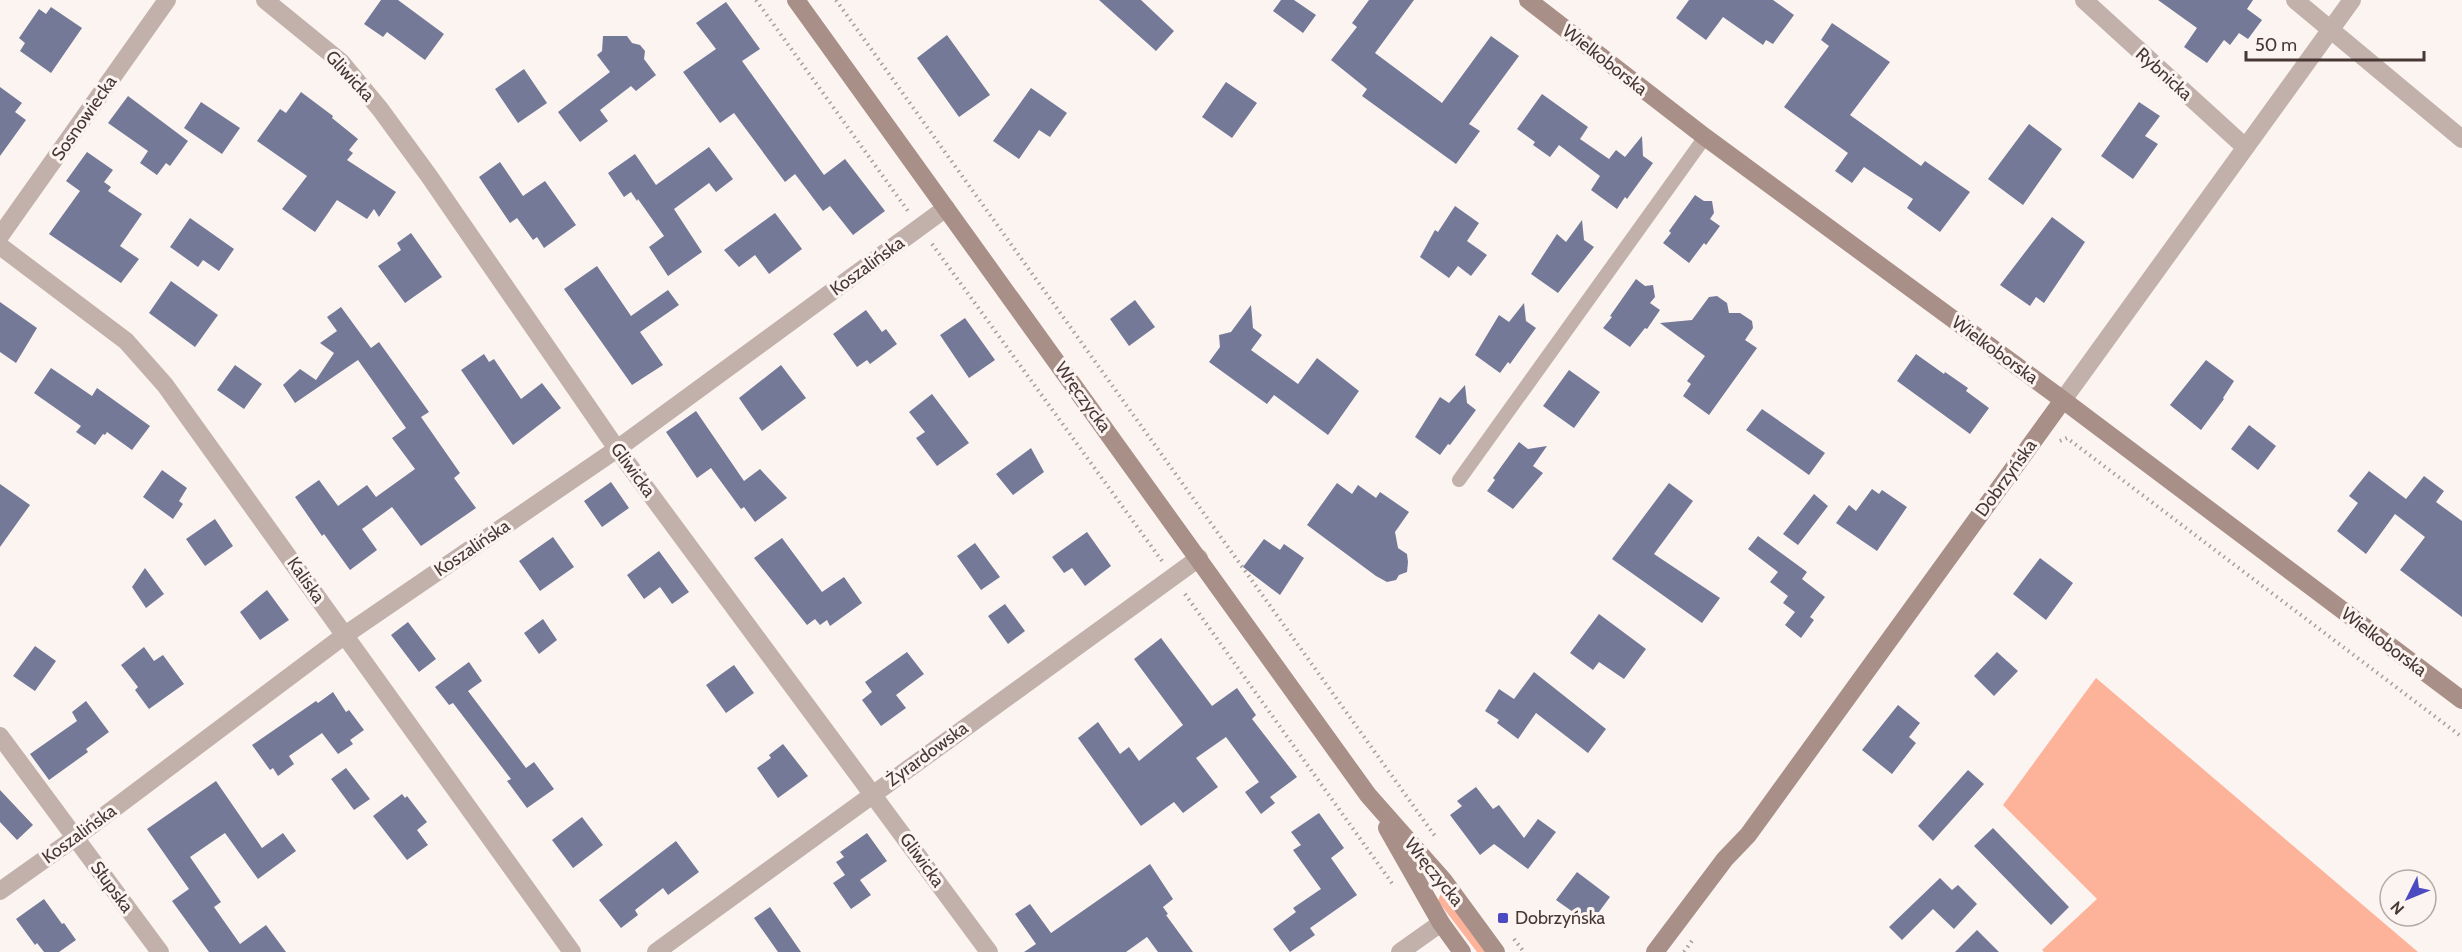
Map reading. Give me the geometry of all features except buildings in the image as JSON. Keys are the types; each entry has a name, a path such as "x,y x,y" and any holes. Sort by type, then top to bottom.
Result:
{"street":[{"name":"Sosnowiecka","path":"0,236 167,0"},
{"name":"Gliwicka","path":"265,0 341,62 380,109 429,176 617,449 989,952"},
{"name":"Wręczycka","path":"796,0 1368,795 1441,923 1462,952"},
{"name":"Wielkoborska","path":"1528,0 1705,137 2063,400 2462,700"},
{"name":"Rybnicka","path":"2084,0 2245,147"},
{"path":"2295,0 2462,139"},
{"name":"Dobrzyńska","path":"1655,952 1711,876 1748,835 2352,0"},
{"name":"Koszalińska","path":"0,891 76,837 345,634 617,449 946,208"},
{"name":"Kaliska","path":"0,246 126,341 165,385 572,952"},
{"name":"Żyrardowska","path":"656,952 1199,558"},
{"name":"Słupska","path":"0,736 160,952"},
{"name":"Wręczycka","path":"1368,795 1444,881 1496,952"},
{"path":"1400,952 1441,923"}],"lane":[{"path":"1459,480 1705,137"}],"path":[{"path":"756,0 913,217"},
{"path":"836,0 1432,833"},
{"path":"926,235 1163,563"},
{"path":"2054,442 2067,438 2462,738"},
{"path":"1186,594 1398,892"}],"shaded area":[{"path":"2096,678 2378,918 2378,928 2390,928 2418,952 2044,952 2042,950 2097,899 2003,805"},
{"path":"1441,893 1445,893 1488,952 1477,952 1438,901"}],"place":[{"name":"Dobrzyńska","path":"1503,918"}]}
